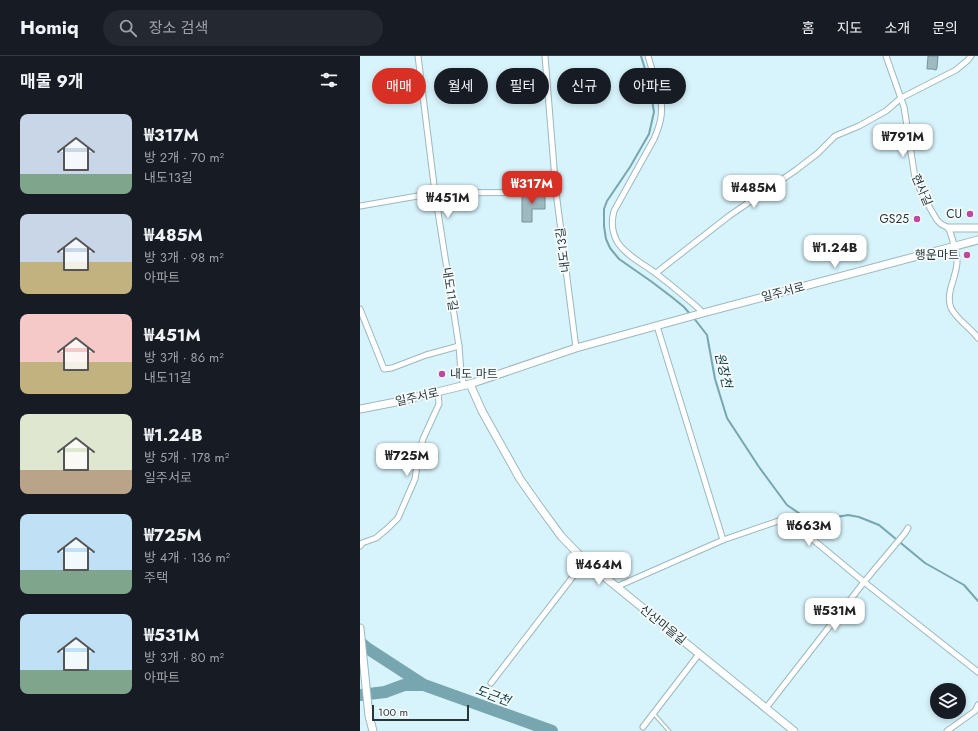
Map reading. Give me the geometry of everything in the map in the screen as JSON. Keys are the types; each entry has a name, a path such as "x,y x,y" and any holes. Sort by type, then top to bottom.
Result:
{"main road":[{"path":"949,228 978,228"},
{"name":"일주서로","path":"360,409 467,385 576,348 978,240"},
{"name":"신산마을길","path":"467,385 520,479 561,536 585,561 616,587 794,731"},
{"path":"360,628 368,709 373,731"}],"street":[{"name":"내도11길","path":"418,56 435,193 459,346 461,373 467,385"},
{"name":"내도13길","path":"545,56 556,192 576,348"},
{"path":"648,56 661,100 662,113 654,139 616,205 612,223 614,234 619,244 632,256 698,306 700,314"},
{"name":"현사길","path":"886,56 904,107 915,178 924,198 937,220 949,228"},
{"path":"656,273 729,216 796,170 818,153 835,136 859,126 886,111 901,98 956,70 971,56"},
{"path":"360,206 435,193 556,192"},
{"path":"949,228 957,262 950,297 951,307 957,317 978,338"},
{"path":"360,309 384,369 392,368 426,355 459,346"},
{"path":"657,326 723,540"},
{"path":"360,546 362,543 376,538 398,518 415,479 423,439 439,404 438,392"},
{"path":"616,587 723,540 788,518 864,582 978,672"},
{"path":"766,708 864,582 906,531"},
{"path":"491,683 585,561"},
{"path":"643,727 699,654"},
{"path":"947,731 975,711 978,705"}],"lane":[{"path":"653,714 669,731"}],"building":[{"path":"928,56 938,56 936,70 927,69"},
{"path":"522,194 545,194 545,209 532,209 532,222 522,222"}],"waterway":[{"name":"원장천","path":"641,56 649,82 654,112 649,134 630,167 607,201 604,209 606,239 610,248 619,259 673,298 690,314"},
{"name":"원장천","path":"693,317 707,335 715,379 727,418 759,467 787,505 806,518 820,520 848,515 859,517 879,525 925,563 964,585 978,601"},
{"name":"도근천","path":"360,642 424,685 552,731"},
{"name":"도근천","path":"360,695 385,692 404,685 423,685"}],"place":[{"name":"CU","path":"970,214"},
{"name":"GS25","path":"917,219"},
{"name":"행운마트","path":"967,255"},
{"name":"내도 마트","path":"442,374"}]}
